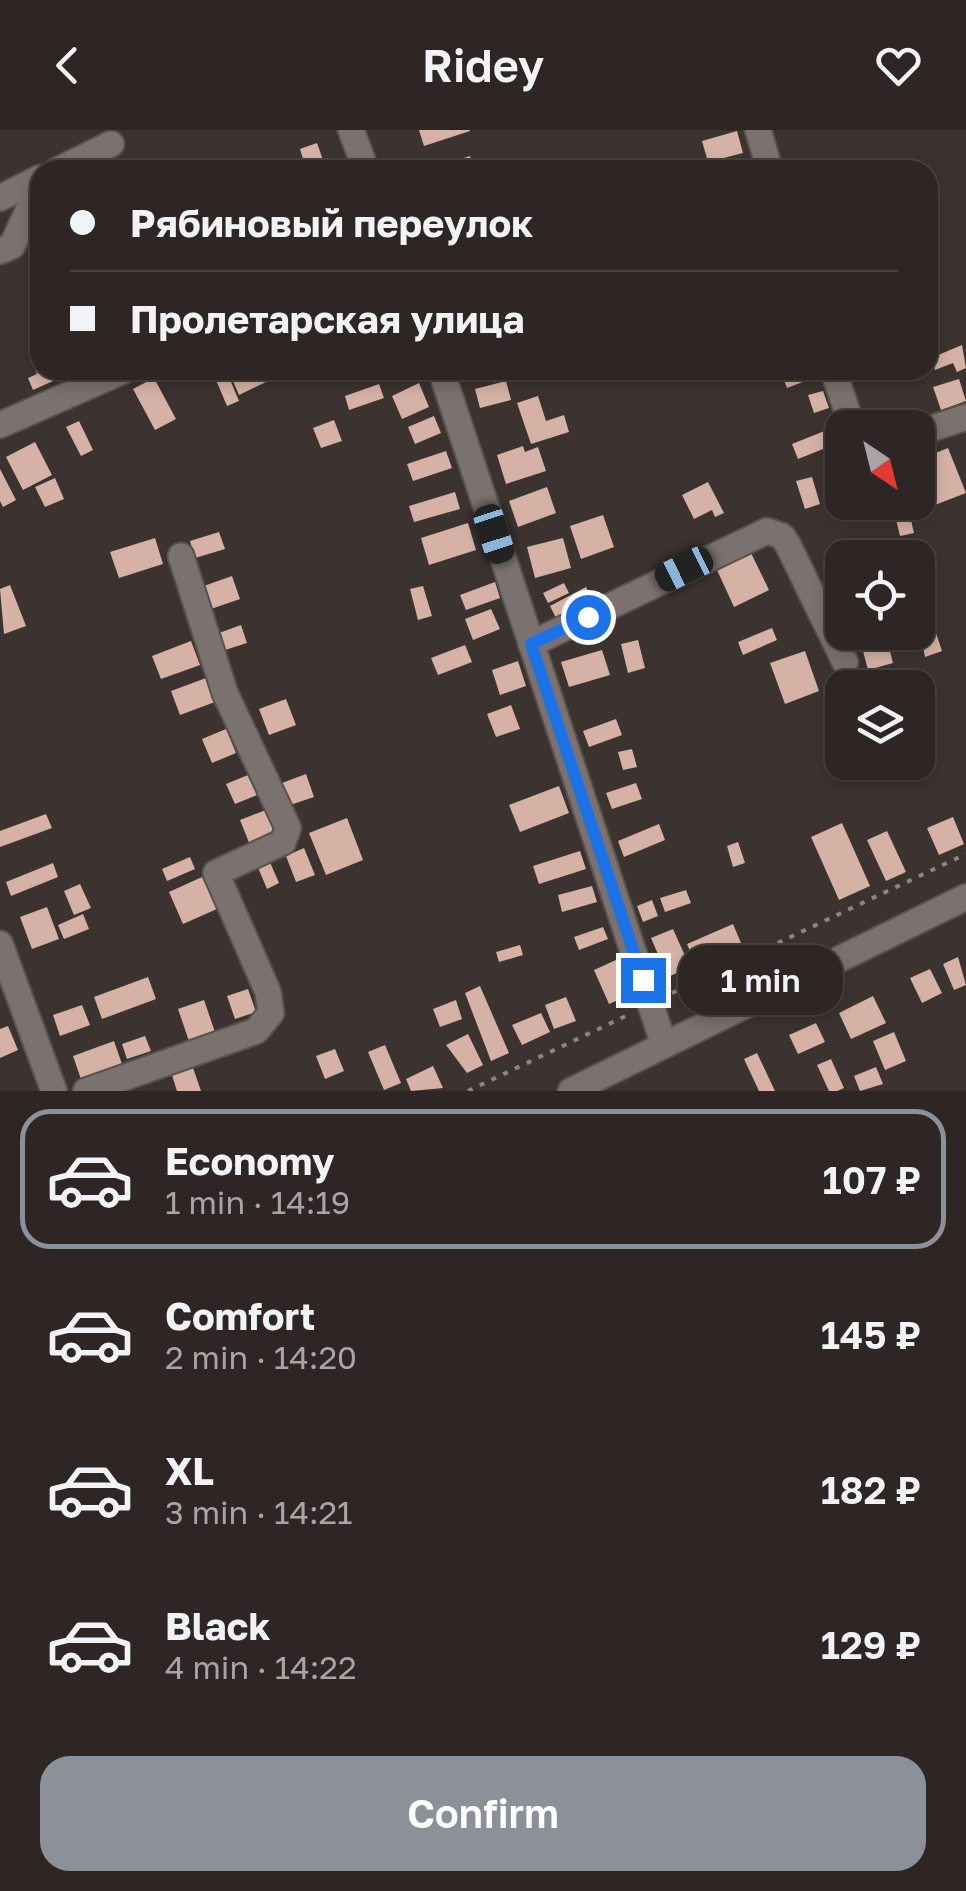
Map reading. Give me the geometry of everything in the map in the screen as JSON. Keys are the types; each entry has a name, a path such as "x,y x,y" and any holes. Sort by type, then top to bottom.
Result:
{"street":[{"path":"352,130 362,160"},
{"path":"758,130 767,160"},
{"path":"78,160 111,144"},
{"path":"0,198 30,194"},
{"path":"0,251 12,246 30,203"},
{"path":"0,425 102,380"},
{"path":"444,380 664,1045"},
{"path":"836,380 847,410"},
{"path":"935,427 966,417"},
{"path":"531,644 767,530 776,532 788,545 845,662"},
{"path":"86,1091 256,1031 271,1014 268,992 216,873 283,842 288,828 225,693 182,556"},
{"path":"571,1091 966,897"},
{"path":"0,944 54,1091"}],"path":[{"path":"468,1091 966,854"}],"building":[{"path":"419,130 470,130 470,131 424,146"},
{"path":"737,131 743,153 707,160 702,141"},
{"path":"317,143 323,160 303,160 300,149"},
{"path":"962,345 966,368 957,372 953,363 938,369 938,355"},
{"path":"959,379 966,401 941,410 933,387"},
{"path":"30,380 55,380 33,390"},
{"path":"155,380 176,419 155,430 133,389"},
{"path":"216,380 230,380 239,401 227,406"},
{"path":"232,380 265,380 266,382 239,395"},
{"path":"784,380 808,380 787,388"},
{"path":"506,381 511,400 480,408 475,389"},
{"path":"419,383 429,407 402,419 392,396"},
{"path":"379,384 384,398 349,410 345,396"},
{"path":"823,391 829,408 814,413 808,395"},
{"path":"538,396 546,421 564,415 569,432 531,444 517,403"},
{"path":"434,416 441,433 415,444 408,427"},
{"path":"334,420 342,441 321,448 313,428"},
{"path":"79,421 93,450 81,456 66,427"},
{"path":"825,431 825,448 798,459 792,444"},
{"path":"35,442 52,475 23,490 6,457"},
{"path":"523,446 525,452 538,447 546,471 506,484 497,455"},
{"path":"948,448 966,493 935,505 935,453"},
{"path":"446,451 452,468 413,481 407,464"},
{"path":"0,469 16,500 3,507 0,501"},
{"path":"812,477 820,504 805,509 796,481"},
{"path":"55,478 64,499 45,507 35,487"},
{"path":"708,482 724,513 715,517 712,510 694,519 682,495"},
{"path":"547,487 556,513 518,527 509,501"},
{"path":"455,492 460,509 414,522 409,506"},
{"path":"603,515 614,547 581,559 570,526"},
{"path":"896,520 911,520 914,533 900,536"},
{"path":"468,523 476,550 429,565 421,538"},
{"path":"219,532 225,549 195,558 190,541"},
{"path":"155,538 163,564 119,578 110,552"},
{"path":"563,538 571,568 535,578 527,547"},
{"path":"751,553 769,590 734,607 717,570"},
{"path":"232,576 240,599 208,610 201,587"},
{"path":"495,582 500,598 466,610 460,595"},
{"path":"564,583 569,593 548,603 543,593"},
{"path":"10,585 26,626 4,634 0,589"},
{"path":"423,586 432,616 418,620 410,589"},
{"path":"586,587 593,601 557,620 550,606"},
{"path":"491,609 500,629 473,640 465,619"},
{"path":"241,625 247,643 225,650 219,633"},
{"path":"772,628 777,640 743,655 738,642"},
{"path":"935,630 942,651 925,657 924,650 935,650"},
{"path":"638,640 645,668 628,673 621,644"},
{"path":"191,641 200,665 161,679 152,656"},
{"path":"465,645 472,662 438,675 431,658"},
{"path":"602,650 610,675 569,687 561,662"},
{"path":"863,650 890,650 893,663 868,670"},
{"path":"805,651 819,691 785,704 770,663"},
{"path":"518,661 526,686 500,695 492,670"},
{"path":"206,678 215,702 180,715 171,691"},
{"path":"286,699 296,725 269,735 259,709"},
{"path":"511,705 520,729 496,737 487,714"},
{"path":"616,719 622,735 589,747 583,731"},
{"path":"226,729 236,753 212,763 202,739"},
{"path":"632,749 637,767 623,770 618,752"},
{"path":"306,774 314,797 290,805 282,783"},
{"path":"248,775 257,795 235,804 226,784"},
{"path":"636,783 642,799 612,809 606,793"},
{"path":"559,786 569,813 520,832 509,805"},
{"path":"266,810 276,835 250,845 240,820"},
{"path":"46,814 52,828 0,847 0,831"},
{"path":"953,817 964,844 939,855 927,828"},
{"path":"347,818 363,860 326,875 309,833"},
{"path":"842,823 870,886 839,900 811,837"},
{"path":"659,824 665,840 624,857 618,841"},
{"path":"887,831 906,872 886,881 867,840"},
{"path":"738,842 745,863 733,867 727,846"},
{"path":"304,848 315,875 296,882 286,856"},
{"path":"580,851 586,869 539,884 533,866"},
{"path":"190,857 195,869 167,881 162,869"},
{"path":"269,860 279,883 267,889 257,865"},
{"path":"53,863 58,877 11,896 6,882"},
{"path":"202,877 217,909 183,924 169,892"},
{"path":"80,884 91,908 74,915 64,891"},
{"path":"592,886 597,902 562,912 558,895"},
{"path":"686,890 691,903 665,912 660,898"},
{"path":"652,900 658,916 643,922 637,906"},
{"path":"47,907 59,939 32,949 20,917"},
{"path":"83,914 89,929 64,939 58,925"},
{"path":"733,924 741,943 695,963 687,944"},
{"path":"603,927 608,939 579,950 574,937"},
{"path":"673,929 690,967 668,977 651,938"},
{"path":"520,945 523,955 499,962 496,952"},
{"path":"958,957 966,985 954,990 943,964"},
{"path":"616,960 632,994 609,1004 594,970"},
{"path":"930,969 942,993 922,1003 910,978"},
{"path":"148,977 156,999 102,1019 94,997"},
{"path":"480,986 509,1053 491,1061 465,993"},
{"path":"248,989 256,1012 235,1019 227,996"},
{"path":"873,996 886,1023 851,1039 839,1013"},
{"path":"566,997 576,1021 554,1029 545,1005"},
{"path":"204,1000 216,1035 190,1044 178,1009"},
{"path":"456,1000 462,1019 440,1027 433,1009"},
{"path":"82,1005 90,1025 60,1036 53,1015"},
{"path":"541,1013 550,1032 522,1045 512,1025"},
{"path":"816,1023 825,1042 798,1054 789,1035"},
{"path":"8,1026 18,1050 0,1058 0,1029"},
{"path":"894,1032 906,1061 885,1070 873,1041"},
{"path":"468,1034 483,1065 467,1073 446,1045"},
{"path":"145,1036 151,1051 127,1059 122,1044"},
{"path":"114,1041 124,1070 83,1085 73,1056"},
{"path":"385,1045 401,1083 384,1090 368,1052"},
{"path":"335,1049 344,1071 325,1079 316,1056"},
{"path":"757,1053 775,1091 759,1091 744,1059"},
{"path":"831,1059 844,1088 837,1091 829,1091 817,1065"},
{"path":"192,1065 201,1091 177,1091 171,1072"},
{"path":"433,1066 443,1088 411,1091 406,1079"},
{"path":"876,1067 883,1084 860,1091 854,1076"}],"route":[{"path":"588,617 531,644 643,980"}]}
